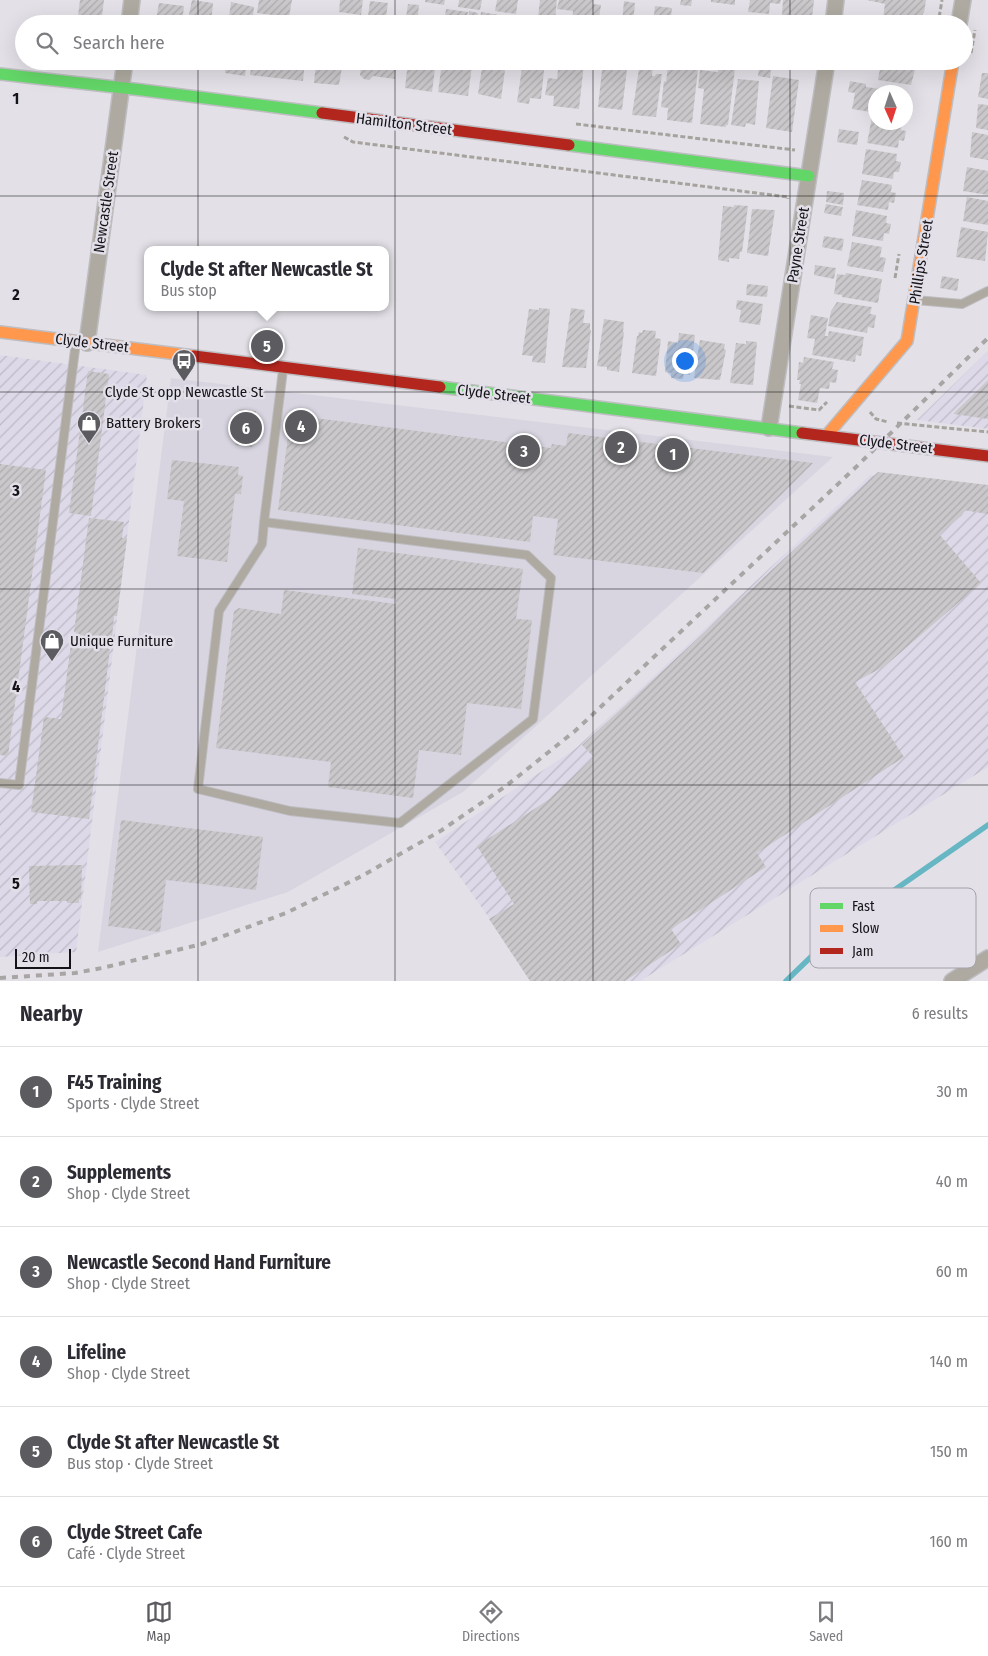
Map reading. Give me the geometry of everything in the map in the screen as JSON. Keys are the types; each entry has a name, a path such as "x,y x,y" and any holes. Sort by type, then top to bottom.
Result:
{"street":[{"path":"130,15 132,0"},
{"path":"834,15 836,0"},
{"path":"960,15 963,0"},
{"name":"Newcastle Street","path":"82,342 124,70"},
{"name":"Payne Street","path":"769,428 826,70"},
{"name":"Phillips Street","path":"827,435 907,341 952,70"},
{"name":"Hamilton Street","path":"0,74 809,176"},
{"name":"Clyde Street","path":"0,332 988,456"},
{"path":"976,966 988,958"},
{"path":"952,981 972,968"}],"lane":[{"path":"914,300 962,304 988,291"},
{"path":"0,782 19,785 82,342"},
{"path":"264,522 527,555 551,578 533,719 400,823 290,811 198,789 219,611 262,544 264,522 283,367"}],"path":[{"path":"940,15 942,0"},
{"path":"568,123 795,151 796,142"},
{"path":"341,136 353,142 788,197"},
{"path":"895,279 899,252"},
{"path":"786,406 819,410 832,396"}],"shaded area":[{"path":"988,351 988,429 917,420"},
{"path":"0,355 147,375 76,952 0,957"},
{"path":"171,378 833,457 463,792 288,892 98,952"},
{"path":"870,475 988,490 988,767 640,981 534,981 435,842 575,749"}],"building":[{"path":"80,0 104,0 102,15 78,15"},
{"path":"192,0 213,3 212,15 189,15"},
{"path":"259,0 292,0 289,15 257,13"},
{"path":"340,0 363,0 361,15 339,12"},
{"path":"425,0 445,0 444,5 425,2"},
{"path":"459,0 482,0 480,10 458,7"},
{"path":"497,0 518,0 516,14 495,11"},
{"path":"540,0 557,0 555,15 538,15"},
{"path":"559,0 593,0 593,4 601,5 599,15 573,15 573,11 557,9"},
{"path":"681,0 692,0 691,6 680,5"},
{"path":"711,0 735,0 735,5 711,2"},
{"path":"750,0 781,0 780,4 770,3 769,14 748,12"},
{"path":"783,0 814,0 812,15 782,15"},
{"path":"867,0 926,0 923,15 883,15 885,4"},
{"path":"370,1 388,3 386,15 368,15"},
{"path":"624,1 635,3 634,15 623,15"},
{"path":"231,2 254,7 253,15 229,15"},
{"path":"159,3 184,6 183,15 157,15"},
{"path":"408,4 419,5 418,15 406,15"},
{"path":"655,6 672,8 671,15 654,15"},
{"path":"446,9 468,12 468,15 445,15"},
{"path":"469,11 478,13 478,15 469,15"},
{"path":"481,12 499,15 481,15"},
{"path":"225,70 246,70 245,76 225,73"},
{"path":"251,70 304,70 303,81 250,75"},
{"path":"315,70 342,70 339,85 314,83"},
{"path":"361,70 396,70 395,79 373,76 369,80 364,79 360,75"},
{"path":"407,70 435,70 432,92 405,88"},
{"path":"441,70 471,70 468,96 438,92"},
{"path":"482,70 505,70 501,99 478,94"},
{"path":"522,70 544,70 541,99 530,98 529,104 517,102"},
{"path":"558,70 583,70 579,109 553,106 554,96 545,95 548,78 557,79"},
{"path":"602,70 627,70 622,110 598,107"},
{"path":"639,70 652,70 652,76 662,74 656,117 632,115"},
{"path":"668,70 698,70 692,123 667,120 668,108 661,107 664,81 666,82"},
{"path":"700,70 718,72 718,70 735,70 728,125 726,127 700,124 704,89 698,88"},
{"path":"759,70 771,70 770,78 758,76"},
{"path":"880,70 915,70 911,85 878,80"},
{"path":"982,73 988,73 988,99 978,97"},
{"path":"773,76 799,80 792,132 766,128"},
{"path":"738,79 759,81 755,125 746,123 745,127 731,125"},
{"path":"850,81 866,84 866,87 868,87 868,112 852,109 855,93 848,92"},
{"path":"978,104 988,105 988,130 976,128"},
{"path":"839,129 859,132 857,145 837,142"},
{"path":"870,130 906,131 904,141 899,140 898,148 867,143"},
{"path":"972,132 988,135 988,160 970,157"},
{"path":"866,149 897,154 896,161 901,162 899,172 894,172 893,179 862,174"},
{"path":"967,167 988,171 988,195 963,191"},
{"path":"862,180 892,185 891,192 896,193 894,203 889,202 888,210 857,205"},
{"path":"827,191 844,193 843,205 826,202"},
{"path":"967,197 988,201 988,225 963,221"},
{"path":"826,204 843,207 841,216 824,213"},
{"path":"734,205 748,206 742,252 740,252 739,259 729,258 729,262 718,260 723,206 734,207"},
{"path":"752,209 775,210 768,256 747,253"},
{"path":"856,210 887,216 886,223 891,224 889,234 884,233 883,241 852,236"},
{"path":"961,227 988,232 985,261 956,257"},
{"path":"824,236 844,239 842,251 822,247"},
{"path":"852,242 882,247 880,257 886,258 883,272 847,266"},
{"path":"815,265 836,268 834,279 814,275"},
{"path":"846,273 882,279 878,303 834,294 837,274 845,275"},
{"path":"942,276 959,279 957,291 940,288"},
{"path":"747,284 768,286 767,297 746,295"},
{"path":"737,300 763,304 760,325 739,322 741,310 736,309"},
{"path":"837,302 872,307 870,314 876,315 874,328 868,327 867,333 828,326 831,311"},
{"path":"539,308 550,309 545,363 532,362 533,356 522,355 529,309 539,310"},
{"path":"571,308 585,310 583,323 590,323 591,330 586,368 562,367"},
{"path":"811,315 828,318 825,336 828,336 829,331 864,337 861,356 856,355 855,362 812,355 815,339 807,338"},
{"path":"604,319 624,322 619,372 607,370 607,367 597,366"},
{"path":"643,330 656,331 655,338 661,339 656,376 632,373 637,336"},
{"path":"679,333 695,335 690,375 684,374 683,379 671,378 671,373 665,372 668,341 678,343"},
{"path":"700,340 725,344 724,349 726,350 720,380 694,378"},
{"path":"746,341 757,342 753,385 730,383 736,343 746,344"},
{"path":"804,357 834,362 832,369 838,370 836,383 830,382 829,389 820,388 817,403 798,400 801,384 799,384 800,380 797,380 799,362 803,363"},
{"name":"Battery Brokers","path":"88,371 109,374 91,516 69,513"},
{"path":"988,380 988,419 954,414 954,413"},
{"path":"239,409 256,411 252,447 235,445"},
{"path":"291,415 551,448 552,444 566,446 568,433 813,463 703,573 553,555 558,519 533,516 530,542 278,510"},
{"path":"172,460 239,467 238,475 243,476 241,494 235,494 227,562 177,556 184,501 167,499"},
{"path":"0,464 46,470 8,756 0,755"},
{"path":"878,472 988,485 988,514 963,510 962,515 939,534 981,583 885,666 855,682 904,757 757,853 766,867 671,929 681,944 625,981 530,981 489,919 514,904 477,846 548,800 594,757 582,745"},
{"path":"89,518 124,522 122,538 127,538 117,616 114,616 112,637 110,636 108,649 110,649 89,819 31,812 44,717 61,719 71,644 74,644 76,632 74,632"},
{"path":"358,548 523,569 516,619 532,620 521,709 467,703 461,755 419,750 413,798 328,787 331,762 216,748 234,611 239,608 281,614 284,590 396,604 396,599 352,594"},
{"path":"121,820 263,837 256,890 166,880 160,932 108,926"},
{"path":"82,865 81,899 79,899 79,903 37,901 37,904 30,904 29,866"}],"waterway":[{"path":"897,888 988,825"},
{"path":"786,981 810,958"}],"railway":[{"path":"0,978 75,973 202,944 286,913 362,876 442,830 506,786 575,731 855,468 988,338"}],"traffic: fast":[{"path":"0,74 322,113"},
{"path":"569,145 809,176"},
{"path":"440,387 802,433"}],"traffic: slow":[{"path":"827,435 907,341 952,70"},
{"path":"0,332 194,356"}],"traffic: jam":[{"path":"322,113 569,145"},
{"path":"194,356 440,387"},
{"path":"802,433 988,456"}],"place":[{"name":"Clyde St after Newcastle St","path":"267,346"},
{"name":"Clyde St opp Newcastle St","path":"184,382"},
{"name":"Lifeline","path":"301,426"},
{"name":"Clyde Street Cafe","path":"246,428"},
{"name":"Battery Brokers","path":"89,444"},
{"name":"Supplements","path":"621,447"},
{"name":"Newcastle Second Hand Furniture","path":"524,451"},
{"name":"F45 Training","path":"673,454"},
{"name":"Unique Furniture","path":"52,662"}]}
